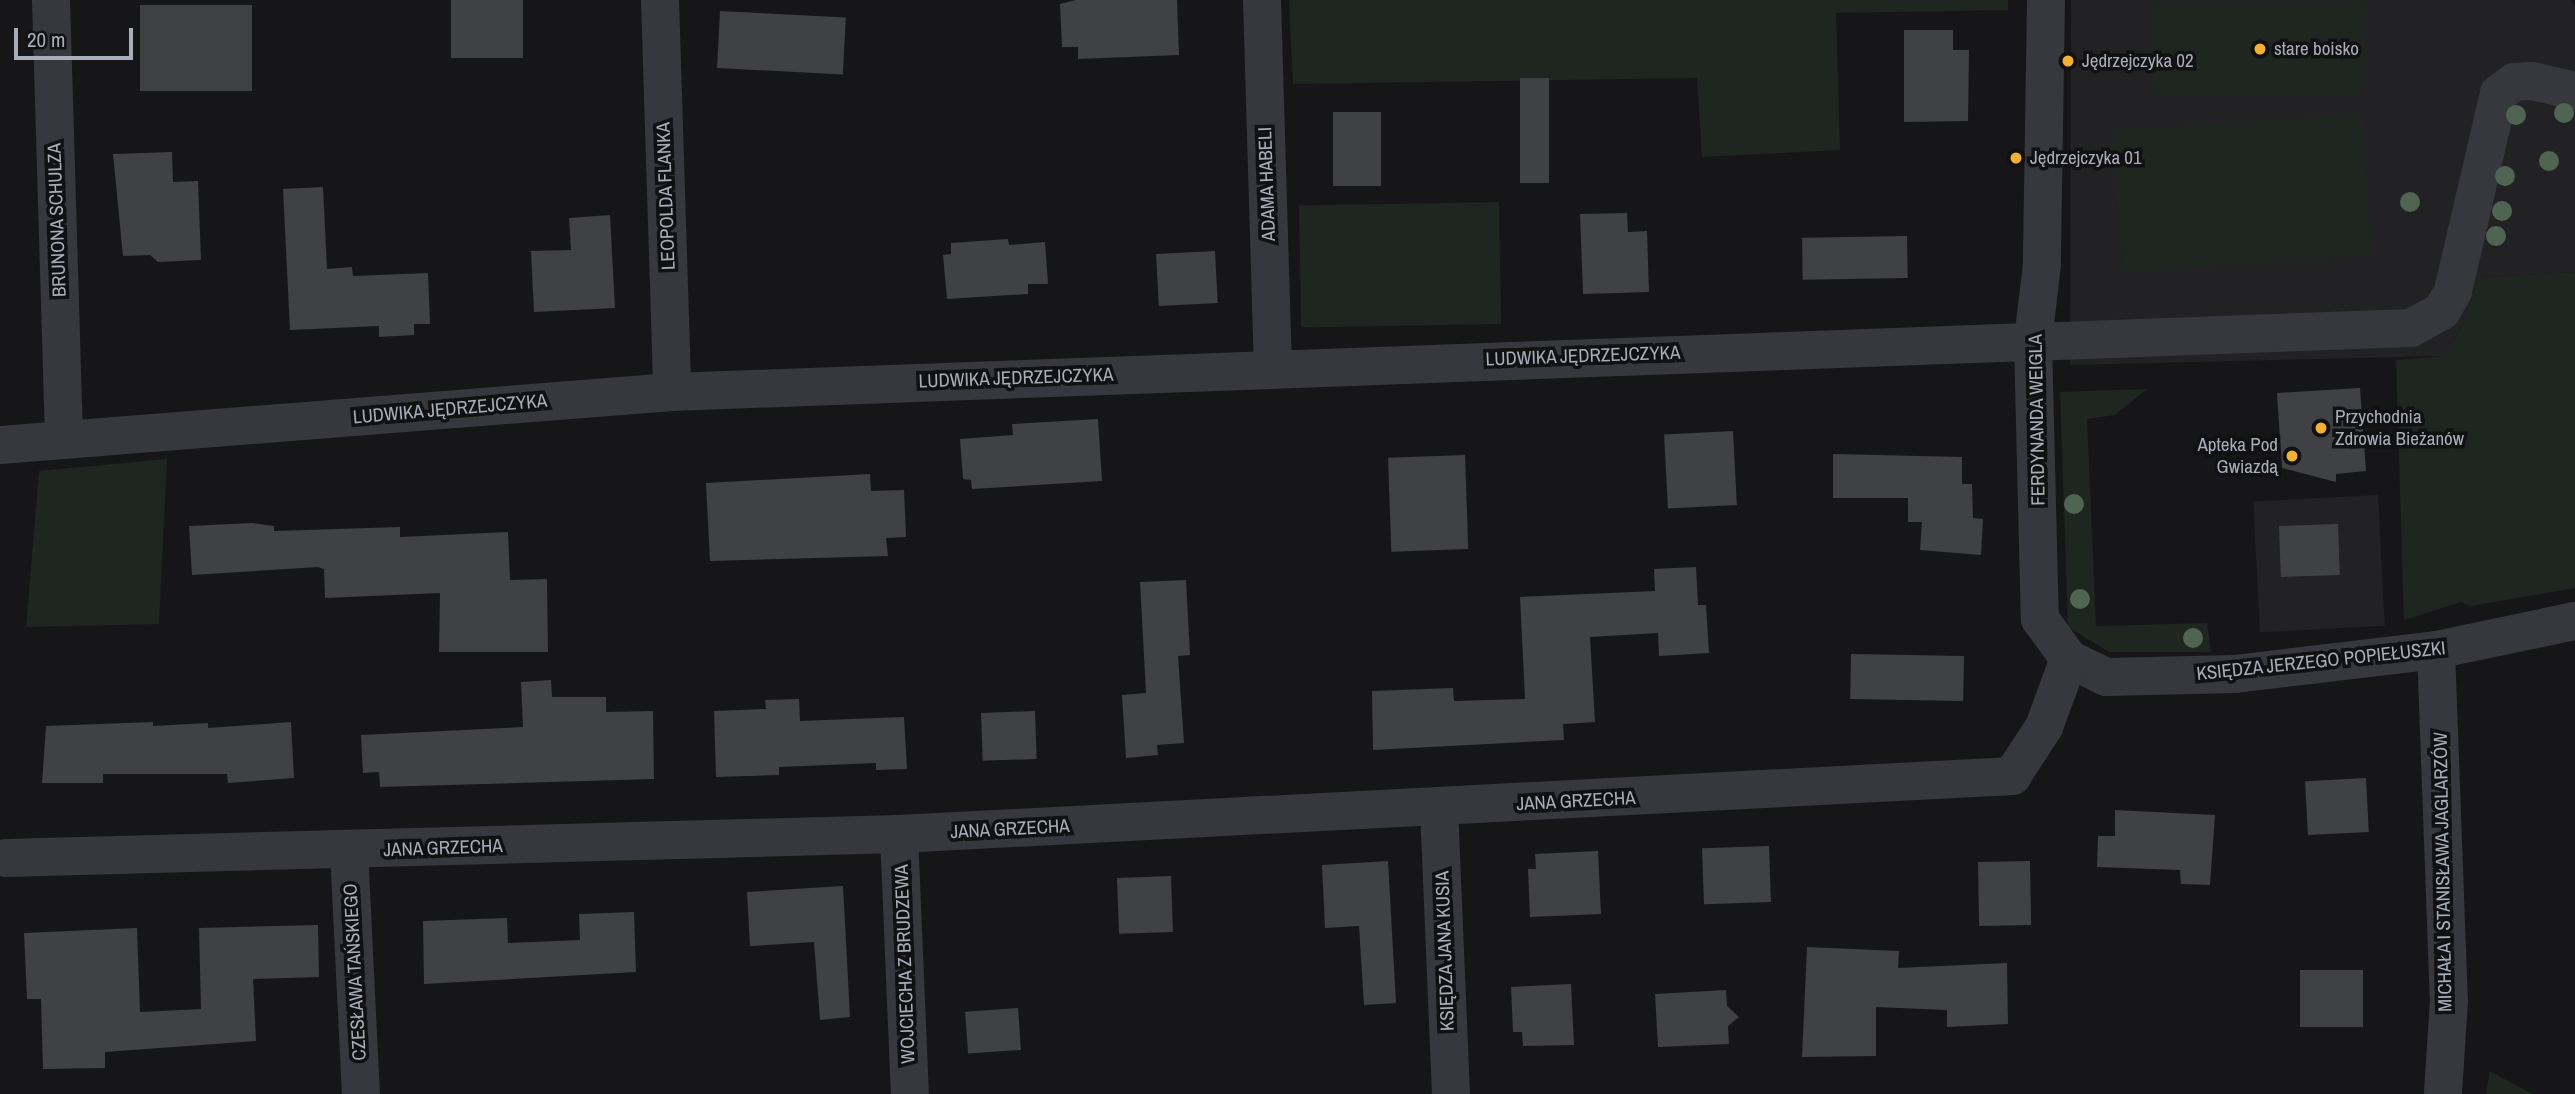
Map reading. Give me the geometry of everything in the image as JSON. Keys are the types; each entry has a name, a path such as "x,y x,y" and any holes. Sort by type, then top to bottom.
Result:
{"street":[{"name":"BRUNONA SCHULZA","path":"51,0 64,440"},
{"name":"LEOPOLDA FLANKA","path":"660,0 672,392"},
{"name":"ADAMA HABELI","path":"1262,0 1273,367"},
{"name":"FERDYNANDA WEIGLA","path":"2046,0 2042,264 2034,341 2040,618 2069,659"},
{"name":"LUDWIKA JĘDRZEJCZYKA","path":"0,444 672,392 1273,367 2411,328 2442,311 2453,291 2500,93 2514,82 2532,81 2575,91"},
{"name":"KSIĘDZA JERZEGO POPIEŁUSZKI","path":"2069,659 2106,677 2209,675 2436,650 2575,621"},
{"name":"MICHAŁA I STANISŁAWA JAGLARZÓW","path":"2436,650 2449,1000 2443,1094"},
{"name":"JANA GRZECHA","path":"6,858 899,834 1439,808 2012,776 2044,727 2069,659"},
{"name":"KSIĘDZA JANA KUSIA","path":"1439,808 1451,1094"},
{"name":"WOJCIECHA Z BRUDZEWA","path":"899,834 910,1094"},
{"name":"CZESŁAWA TAŃSKIEGO","path":"349,850 361,1094"}],"shaded area":[{"path":"1289,0 2008,0 2008,10 1836,13 1840,150 1702,157 1697,78 1293,84"},
{"path":"2071,0 2571,0 2575,6 2575,272 2477,278 2465,321 2444,356 2070,365"},
{"name":"stare boisko","path":"2154,1 2366,1 2366,95 2154,95"},
{"path":"2362,113 2372,256 2123,273 2113,130"},
{"path":"1499,202 1501,324 1301,327 1299,205"},
{"path":"2575,272 2575,588 2471,606 2461,602 2404,620 2396,360 2444,356 2465,321 2477,278"},
{"path":"2147,389 2115,415 2087,419 2096,626 2207,623 2211,652 2109,652 2068,627 2060,392"},
{"path":"167,459 159,624 26,627 39,471"},
{"path":"2378,495 2385,626 2260,632 2253,502"},
{"path":"2490,1071 2532,1094 2486,1094"}],"building":[{"path":"451,0 523,0 523,58 451,58"},
{"path":"1076,0 1177,0 1179,55 1078,59 1078,47 1062,47 1060,4"},
{"path":"140,5 252,5 252,91 140,91"},
{"path":"720,11 846,18 843,75 717,68"},
{"path":"1904,30 1953,30 1953,50 1969,50 1968,121 1904,122"},
{"path":"1520,78 1549,78 1549,183 1520,183"},
{"path":"1333,112 1381,112 1381,186 1333,186"},
{"path":"172,152 173,182 198,181 201,260 158,262 150,255 123,256 113,154"},
{"path":"323,187 327,269 352,267 353,276 428,273 430,324 414,324 414,335 379,337 379,326 290,330 283,189"},
{"path":"1627,213 1628,232 1647,231 1649,292 1583,294 1580,214"},
{"path":"610,215 615,308 534,312 531,251 571,250 569,218"},
{"path":"1907,236 1908,278 1803,280 1802,238"},
{"path":"1008,239 1009,245 1045,242 1048,284 1028,284 1028,294 947,299 943,255 951,254 951,243"},
{"path":"1215,251 1218,303 1159,306 1156,254"},
{"name":"Przychodnia Zdrowia Bieżanów","path":"2360,388 2366,471 2336,474 2336,482 2282,468 2277,393"},
{"path":"1098,419 1102,481 972,489 971,480 963,479 960,439 1013,435 1012,424"},
{"path":"1733,431 1737,505 1668,509 1664,435"},
{"path":"1833,454 1962,457 1962,484 1972,484 1973,518 1983,519 1981,555 1920,550 1922,522 1908,522 1908,498 1833,498"},
{"path":"1465,455 1468,549 1391,552 1388,458"},
{"path":"870,474 871,491 904,490 906,537 886,538 888,556 710,561 706,483"},
{"path":"252,523 274,526 274,531 400,527 400,537 508,532 510,580 547,579 548,652 439,652 440,593 325,598 324,569 318,567 192,575 189,526"},
{"path":"2338,524 2340,575 2281,577 2279,526"},
{"path":"1696,567 1698,605 1706,605 1709,653 1659,656 1658,633 1590,637 1595,722 1563,724 1564,740 1373,750 1372,691 1453,688 1454,701 1525,699 1520,597 1655,591 1654,569"},
{"path":"1186,580 1190,655 1178,656 1184,743 1157,745 1158,755 1126,758 1122,695 1146,693 1140,582"},
{"path":"1851,654 1964,656 1963,701 1850,699"},
{"path":"551,680 552,697 606,697 606,712 653,711 654,779 380,787 379,772 363,773 361,735 523,727 521,682"},
{"path":"799,699 800,721 904,717 907,769 876,770 876,763 779,767 779,775 716,777 714,711 766,709 765,700"},
{"path":"1035,711 1037,759 983,761 981,713"},
{"path":"153,722 153,726 208,723 208,728 291,722 294,778 228,783 227,774 103,774 103,783 42,783 46,726"},
{"path":"2366,778 2369,832 2308,835 2305,781"},
{"path":"2115,810 2215,815 2210,885 2181,884 2180,870 2097,867 2098,836 2115,836"},
{"path":"1769,846 1771,902 1704,904 1702,848"},
{"path":"1598,851 1601,914 1530,917 1528,869 1536,869 1535,854"},
{"path":"1388,861 1396,1003 1364,1005 1359,926 1325,928 1322,865"},
{"path":"2030,861 2031,925 1979,926 1978,862"},
{"path":"1171,876 1173,932 1119,934 1117,878"},
{"path":"843,886 850,1017 820,1020 814,942 750,946 747,892"},
{"path":"634,912 636,972 424,984 423,921 507,918 508,943 580,940 579,914"},
{"path":"318,925 319,977 253,979 256,1041 105,1052 105,1068 43,1069 41,999 27,999 24,933 137,928 140,1012 201,1009 199,928"},
{"path":"1807,947 1899,951 1898,968 2007,963 2008,1024 1947,1027 1947,1010 1876,1007 1876,1056 1802,1057"},
{"path":"2300,970 2363,970 2363,1027 2300,1027"},
{"path":"1571,984 1574,1045 1523,1046 1522,1032 1513,1032 1511,987"},
{"path":"1726,990 1727,1006 1739,1017 1728,1026 1729,1044 1658,1047 1655,994"},
{"path":"1018,1008 1021,1050 968,1054 965,1012"}],"place":[{"name":"stare boisko","path":"2260,49"},
{"name":"Jędrzejczyka 02","path":"2068,61"},
{"name":"Jędrzejczyka 01","path":"2016,158"},
{"name":"Przychodnia Zdrowia Bieżanów","path":"2321,428"},
{"name":"Apteka Pod Gwiazdą","path":"2292,456"}]}
